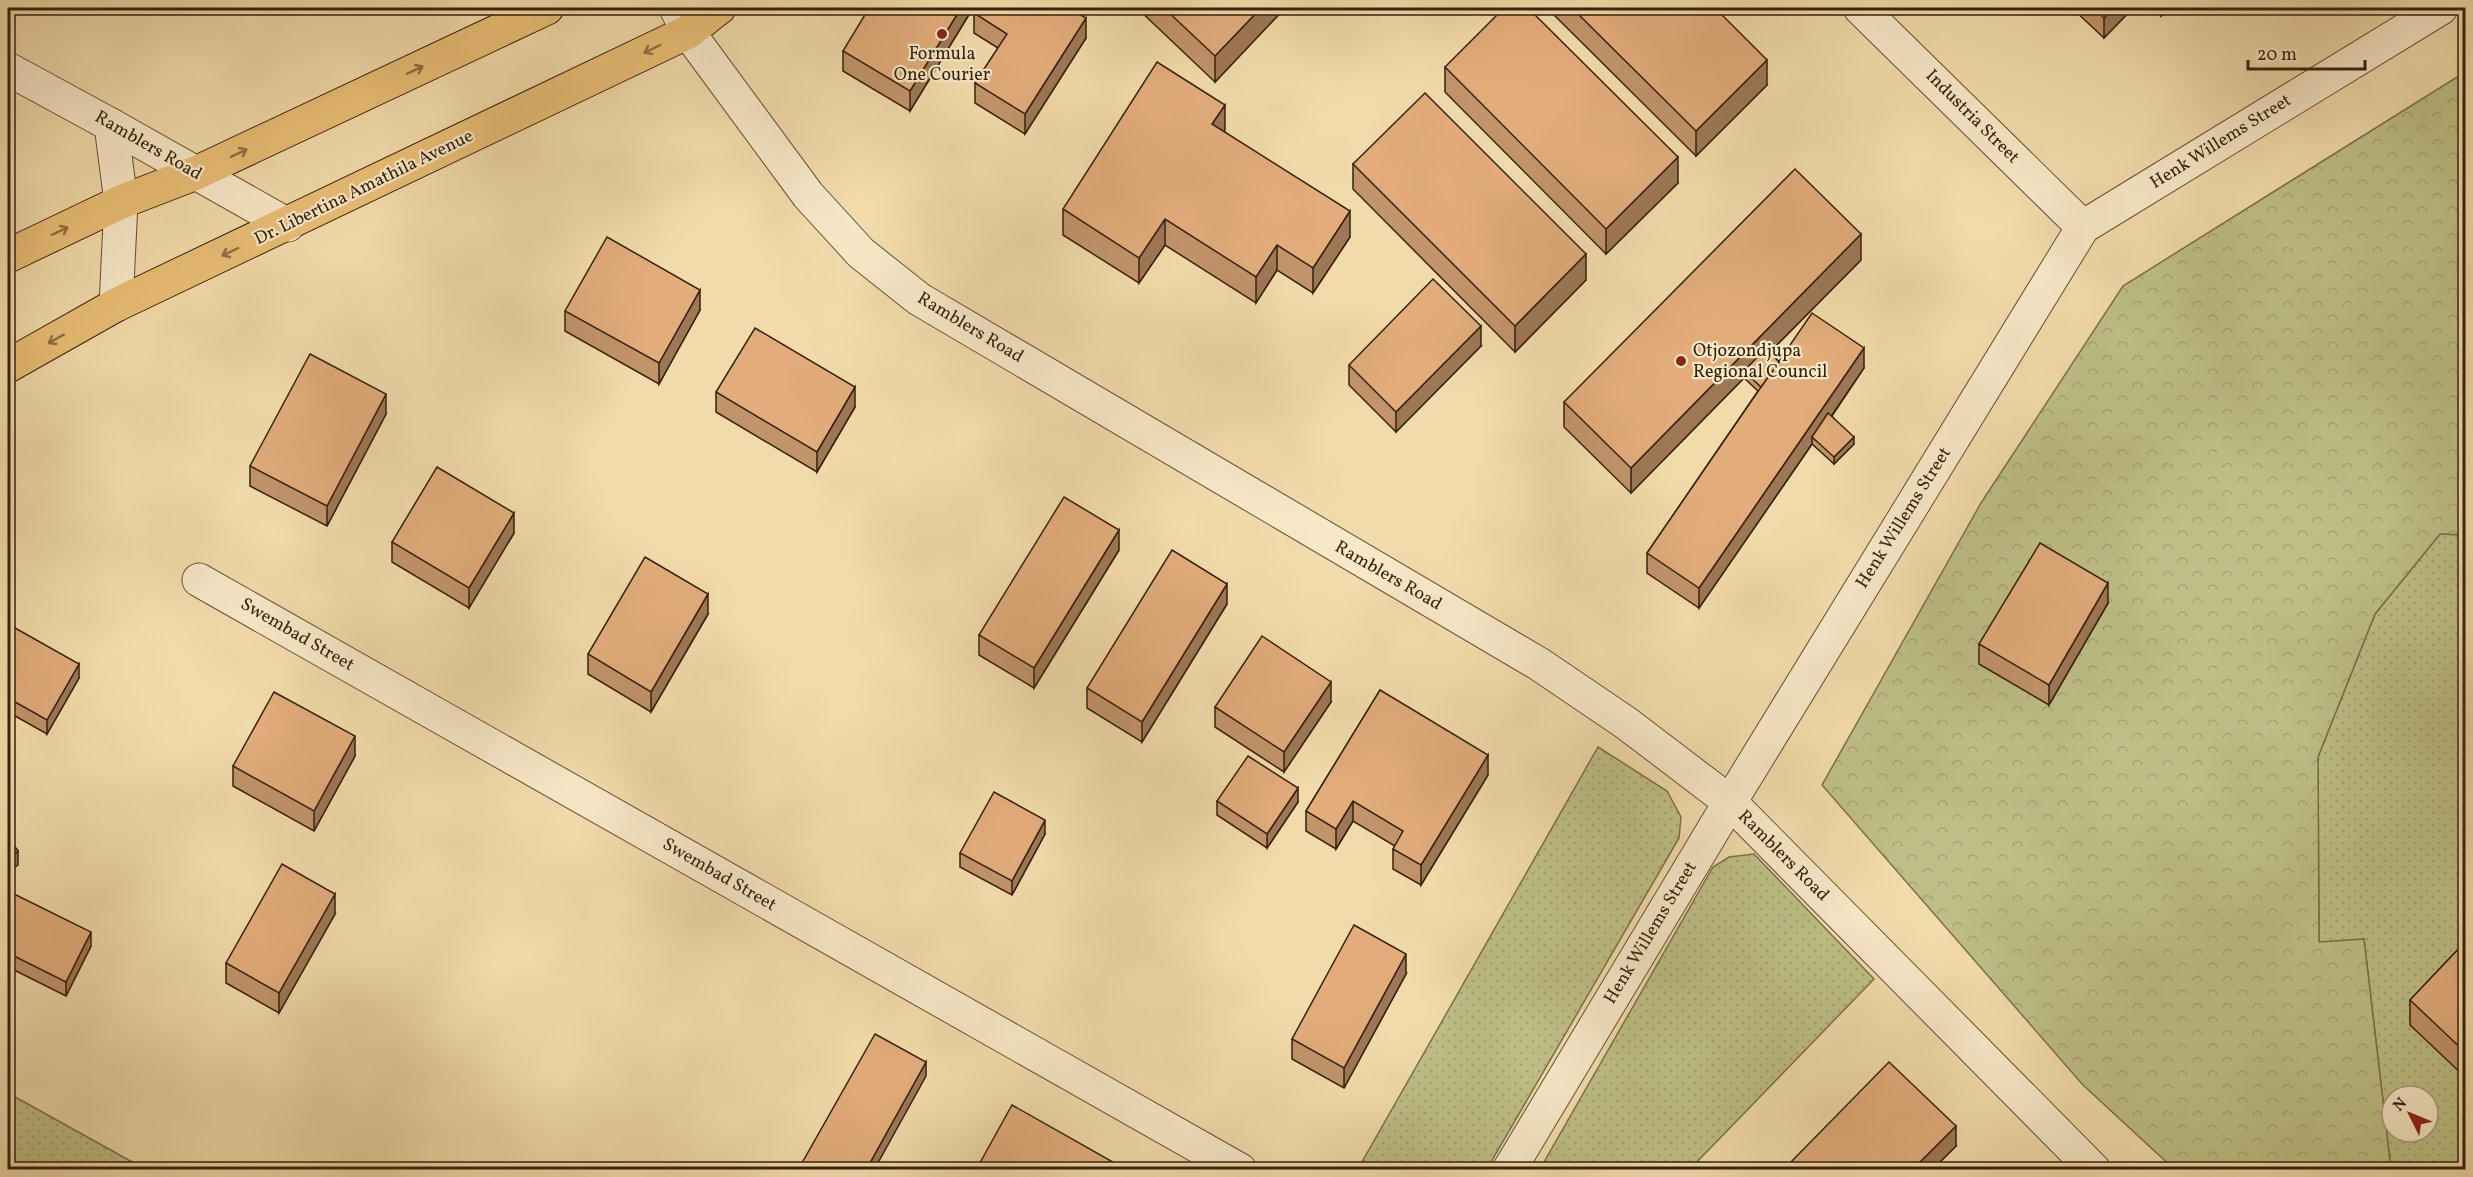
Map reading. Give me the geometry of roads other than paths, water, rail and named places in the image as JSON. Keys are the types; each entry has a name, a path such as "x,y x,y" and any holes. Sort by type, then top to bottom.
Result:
{"main road":[{"path":"8,256 121,202 196,173 547,8"},
{"name":"Dr. Libertina Amathila Avenue","path":"8,366 116,305 288,225 682,20 719,8"}],"street":[{"name":"Industria Street","path":"1860,8 2083,227"},
{"name":"Henk Willems Street","path":"1509,1170 1730,802 2083,227 2441,8"},
{"name":"Ramblers Road","path":"682,20 808,195 861,253 919,299 1539,664 1626,723 1730,802 2094,1170"},
{"name":"Ramblers Road","path":"8,69 288,225"},
{"path":"111,125 121,202 116,305"},
{"name":"Swembad Street","path":"199,580 1240,1170"}],"place":[{"name":"Formula One Courier","path":"942,34"},
{"name":"Otjozondjupa Regional Council","path":"1681,361"}]}
